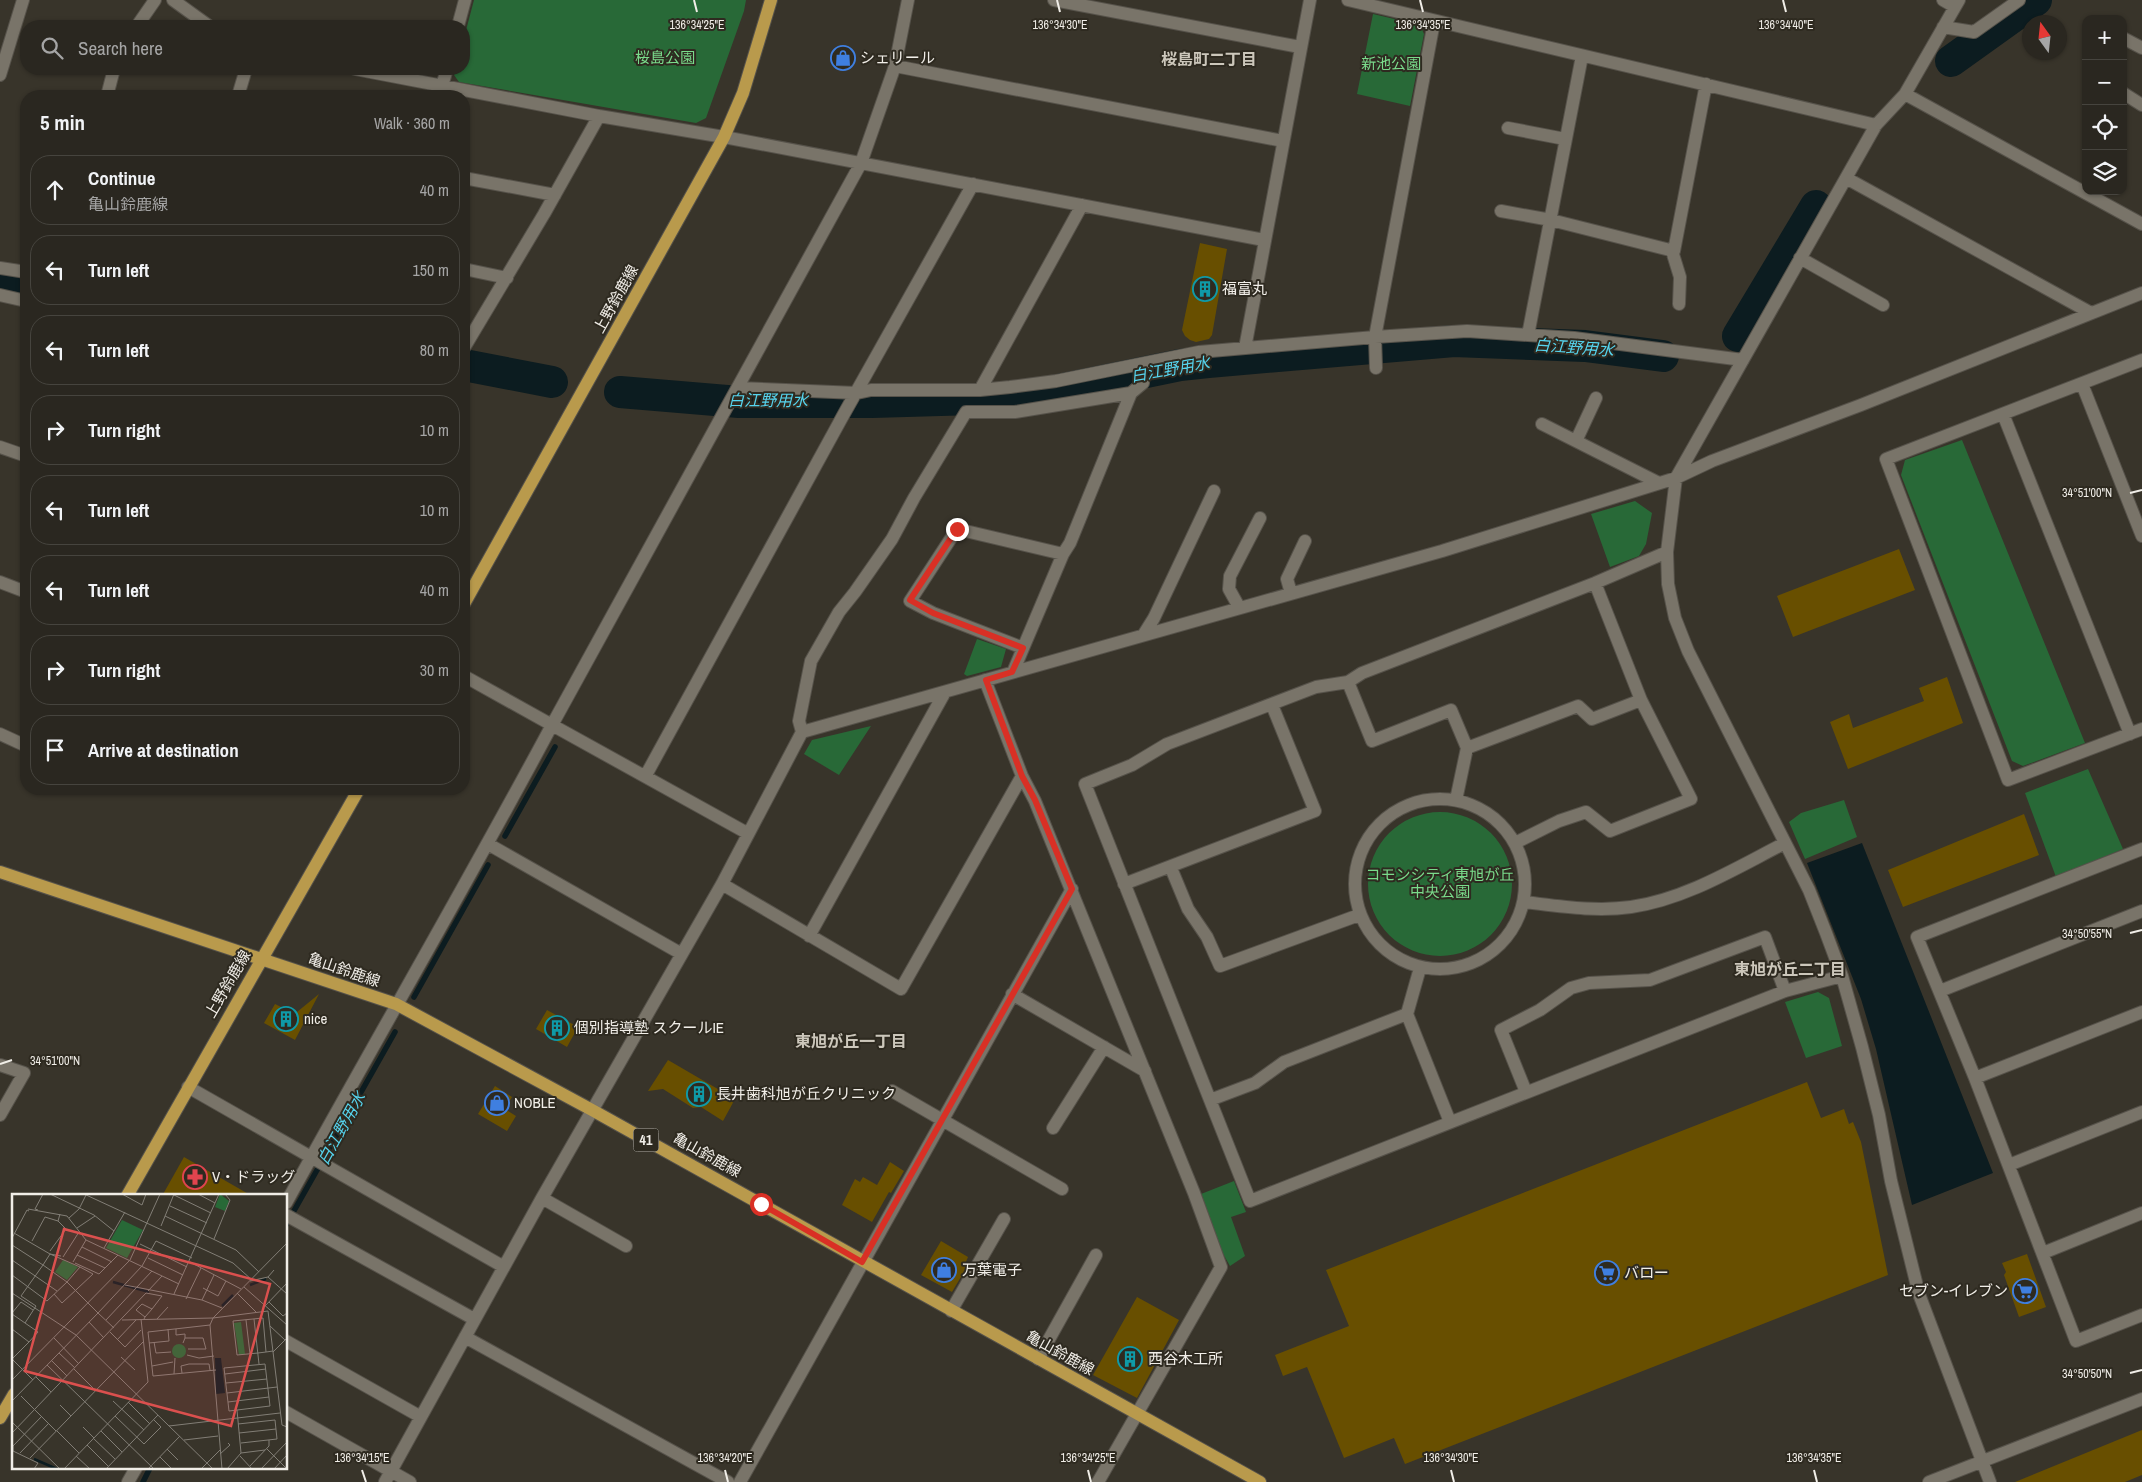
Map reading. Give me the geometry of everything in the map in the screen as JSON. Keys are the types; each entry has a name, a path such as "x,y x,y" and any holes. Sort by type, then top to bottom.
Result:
{"main road":[{"name":"上野鈴鹿線","path":"470,593 724,137 743,93 771,0"},
{"name":"上野鈴鹿線","path":"128,1194 356,795"},
{"name":"亀山鈴鹿線","path":"0,872 396,1004 592,1110 1260,1482"},
{"path":"0,1418 12,1397"}],"street":[{"path":"0,75 23,0"},
{"path":"141,20 155,0"},
{"path":"173,0 201,20"},
{"path":"460,20 465,0"},
{"path":"288,1200 318,1162 396,1004 488,844 861,163 895,66 908,0"},
{"path":"1054,0 1300,47"},
{"path":"1245,348 1310,0"},
{"path":"1348,0 1434,22 1876,125"},
{"path":"1943,0 1957,3 1904,94 1876,125 1676,478 1667,552 1668,584 1675,618 1688,651 1809,890 1842,976 1867,1064 1891,1181 1919,1294 1990,1482"},
{"path":"1943,27 1974,32 2019,0"},
{"path":"1376,368 1375,339 1434,22"},
{"path":"2127,40 2142,48"},
{"path":"1528,336 1582,56"},
{"path":"895,66 1283,141"},
{"path":"109,90 112,75"},
{"path":"240,90 244,75"},
{"path":"386,75 463,90"},
{"path":"442,86 445,75"},
{"path":"1672,251 1674,251 1706,84"},
{"path":"470,91 724,137 1264,240"},
{"path":"1904,94 2142,224"},
{"path":"2127,96 2142,105"},
{"path":"470,338 507,278 599,116"},
{"path":"1508,128 1565,139"},
{"path":"1846,178 2091,313"},
{"path":"470,179 555,195"},
{"path":"646,775 845,412 973,184"},
{"path":"980,390 1082,205"},
{"path":"1501,211 1551,220 1672,251"},
{"path":"1672,251 1680,277 1679,304"},
{"path":"1800,258 1884,305"},
{"path":"0,268 20,271"},
{"path":"470,270 507,278"},
{"path":"802,732 1442,551 1676,478 1712,461 2142,293"},
{"path":"0,294 20,301"},
{"path":"737,391 857,393 871,390 980,390 1056,381 1199,352 1467,331 1574,338 1743,360"},
{"path":"2142,360 1886,460 2008,780 2142,729"},
{"path":"1012,672 1063,554 1070,543 1131,393 1142,383"},
{"path":"2082,384 2142,536"},
{"path":"388,1477 542,1198 680,953 722,884 747,833 802,732 799,721 810,661 839,612 892,539 914,498 966,412 1015,412 1131,393"},
{"path":"1576,441 1596,398"},
{"path":"2003,414 2130,734"},
{"path":"1542,424 1659,483"},
{"path":"0,447 20,454"},
{"path":"1144,634 1154,618 1214,491"},
{"path":"1239,607 1229,589 1230,576 1260,518"},
{"path":"1023,648 933,613 910,600 957,529 1063,554"},
{"path":"1291,593 1287,579 1305,541"},
{"path":"1667,552 1595,583 1362,672 1348,682 1316,687 1167,744 1132,765 1085,784 1250,1202 1786,991 1842,976"},
{"path":"0,582 20,590"},
{"path":"1514,843 1559,821 1586,812 1610,831 1691,799 1641,700 1595,583"},
{"path":"470,679 646,775 747,833"},
{"path":"986,680 1022,776 1035,800 1072,889 1194,1193 1221,1267 1098,1482"},
{"path":"1348,682 1372,741 1451,710 1467,748 1456,800"},
{"path":"809,936 945,692"},
{"path":"1467,748 1578,706 1592,719 1641,700"},
{"path":"1124,884 1171,868 1315,811 1272,705"},
{"path":"0,734 20,743"},
{"path":"722,884 901,989 1022,776"},
{"path":"1443,799 1456,800 1490,816 1508,833 1520,855 1525,882 1524,902 1511,930 1500,945 1486,956 1463,966 1439,969 1420,968 1403,961 1386,949 1370,933 1359,915 1356,894 1356,871 1360,857 1375,827 1387,816 1413,805 1443,799"},
{"path":"1524,902 1575,908 1629,907 1651,903 1682,894 1785,843"},
{"path":"488,844 680,953"},
{"path":"2142,849 1917,937 1975,1078 2076,1341 2142,1315"},
{"path":"1171,868 1188,909 1207,937 1220,966 1359,915"},
{"path":"740,1482 1072,889"},
{"path":"1940,991 2142,911"},
{"path":"1526,1092 1501,1030 1540,1010 1571,988 1589,983 1650,980 1765,936 1786,991"},
{"path":"1420,968 1407,1014 1450,1122"},
{"path":"1012,994 1145,1071"},
{"path":"1975,1078 2142,1012"},
{"path":"1210,1100 1255,1083 1284,1062 1407,1014"},
{"path":"1053,1128 1104,1047"},
{"path":"0,1065 24,1073 0,1115"},
{"path":"188,1088 504,1267"},
{"path":"892,1091 1062,1189"},
{"path":"2009,1165 2142,1112"},
{"path":"542,1198 626,1246"},
{"path":"2043,1253 2142,1214"},
{"path":"292,1218 474,1319"},
{"path":"951,1311 1004,1219"},
{"path":"1038,1359 1096,1255"},
{"path":"465,1337 728,1482"},
{"path":"288,1342 421,1417"},
{"path":"1929,1482 2142,1399"},
{"path":"288,1413 388,1477 410,1482"},
{"path":"128,1482 135,1470"}],"green space":[{"name":"桜島公園","path":"474,0 746,0 744,11 706,118 696,123 459,82 454,75 470,75 469,20"},
{"name":"新池公園","path":"1373,14 1420,25 1424,34 1410,106 1357,94"},
{"path":"1962,440 2085,743 2023,766 2012,761 1901,475 1905,460"},
{"path":"1635,501 1652,513 1646,544 1639,556 1610,567 1591,514"},
{"path":"977,639 1006,649 1001,667 967,676 964,674"},
{"path":"871,726 839,775 804,754 812,740"},
{"path":"2088,769 2123,849 2056,877 2025,793"},
{"path":"1844,800 1857,837 1805,859 1789,822 1801,813"},
{"name":"コモンシティ東旭が丘 中央公園","path":"1440,812 1468,817 1491,833 1507,856 1512,884 1507,912 1491,935 1468,951 1440,956 1412,951 1389,935 1373,912 1368,884 1373,856 1389,833 1412,817"},
{"path":"1818,992 1829,998 1842,1046 1806,1058 1785,1002"},
{"path":"1234,1181 1246,1212 1231,1217 1245,1256 1230,1266 1222,1252 1201,1194"}],"shaded area":[{"path":"1862,843 1993,1173 1912,1205 1876,1049 1861,999 1807,863"}],"building":[{"name":"福富丸","path":"1200,243 1227,249 1212,335 1209,339 1196,342 1185,336 1182,330"},
{"path":"1899,549 1915,590 1793,637 1777,596"},
{"path":"1947,677 1963,723 1848,769 1830,722 1849,714 1853,728 1924,701 1919,688"},
{"path":"2024,814 2039,855 1903,907 1888,870"},
{"name":"nice","path":"319,994 295,1040 264,1023 275,1004 291,1012 292,1010 297,1012"},
{"name":"個別指導塾 スクールIE","path":"547,1010 578,1027 567,1047 536,1029"},
{"name":"長井歯科旭が丘クリニック","path":"668,1060 735,1099 723,1121 701,1107 693,1108 663,1089 648,1091"},
{"name":"バロー","path":"1807,1082 1821,1118 1844,1109 1849,1124 1853,1122 1861,1142 1888,1275 1405,1464 1394,1438 1344,1458 1307,1367 1283,1376 1275,1355 1349,1326 1326,1270"},
{"name":"NOBLE","path":"495,1086 512,1097 505,1109 516,1116 507,1131 478,1114"},
{"name":"V・ドラッグ","path":"184,1157 249,1194 163,1194"},
{"path":"890,1162 904,1171 891,1193 889,1192 872,1222 842,1205 855,1179 860,1182 863,1177 877,1185"},
{"name":"万葉電子","path":"941,1241 968,1257 965,1264 968,1265 952,1292 921,1275"},
{"name":"セブン-イレブン","path":"2027,1254 2046,1307 2019,1317 2004,1275 2006,1272 2002,1263"},
{"name":"西谷木工所","path":"1137,1297 1179,1320 1137,1398 1093,1375"},
{"path":"2142,1430 2142,1475 2125,1482 2015,1482"}],"waterway":[{"name":"白江野用水","path":"1951,61 2036,0"},
{"name":"白江野用水","path":"1738,336 1816,206"},
{"name":"白江野用水","path":"0,280 20,284"},
{"name":"白江野用水","path":"620,392 739,402 872,402 1009,398 1049,392 1180,365 1454,341 1585,346 1663,356"},
{"name":"白江野用水","path":"470,366 552,382"},
{"name":"白江野用水","path":"505,836 555,747"},
{"name":"白江野用水","path":"414,997 488,865"},
{"name":"白江野用水","path":"288,1221 395,1032"},
{"name":"白江野用水","path":"143,1482 149,1470"}],"place":[{"name":"シェリール","path":"843,58"},
{"name":"福富丸","path":"1205,289"},
{"name":"nice","path":"286,1019"},
{"name":"個別指導塾 スクールIE","path":"557,1028"},
{"name":"長井歯科旭が丘クリニック","path":"699,1094"},
{"name":"NOBLE","path":"497,1103"},
{"name":"V・ドラッグ","path":"195,1177"},
{"name":"万葉電子","path":"944,1270"},
{"name":"バロー","path":"1607,1273"},
{"name":"セブン-イレブン","path":"2025,1291"},
{"name":"西谷木工所","path":"1130,1359"}],"district":[{"name":"桜島町二丁目","path":"1209,59"},
{"name":"東旭が丘二丁目","path":"1790,969"},
{"name":"東旭が丘一丁目","path":"851,1041"}],"route":[{"path":"761,1204 862,1262 1072,889 1035,800 1022,776 986,680 1012,672 1023,648 933,613 910,600 957,529"}]}
